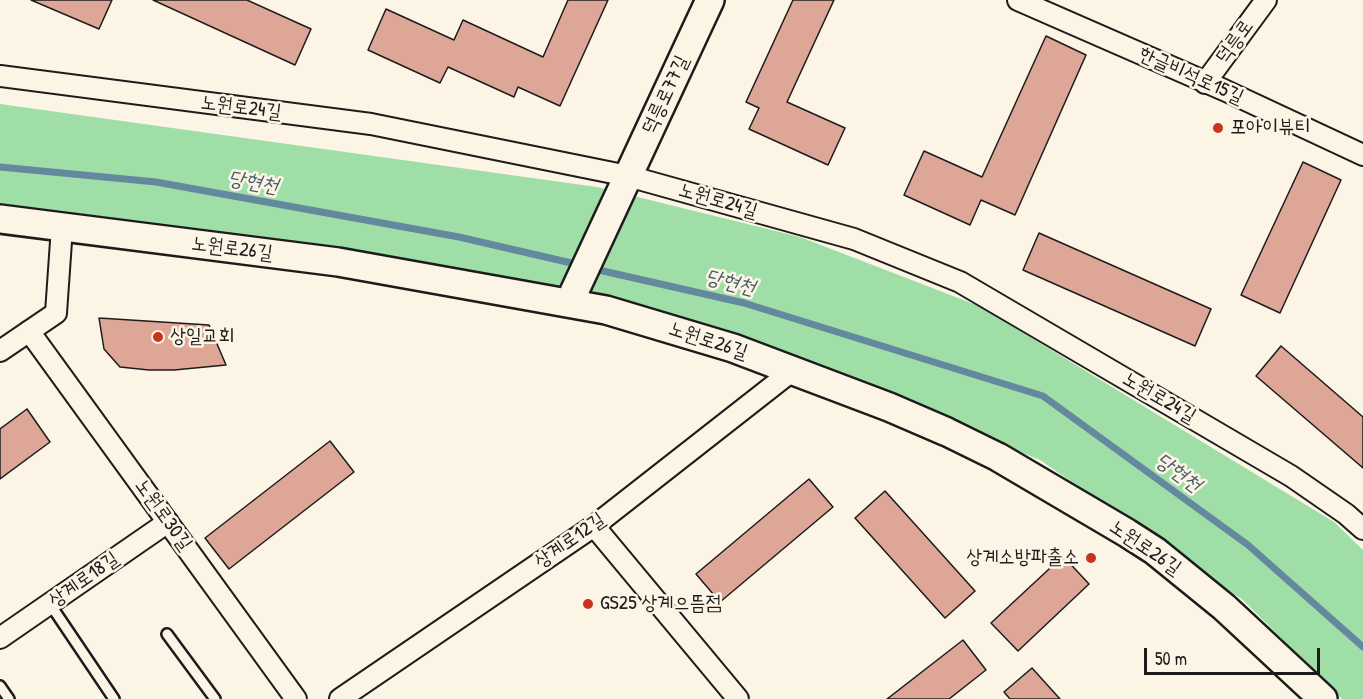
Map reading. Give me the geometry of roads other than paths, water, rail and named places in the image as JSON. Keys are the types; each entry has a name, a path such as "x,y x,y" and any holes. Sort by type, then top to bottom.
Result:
{"main road":[{"name":"덕릉로77길","path":"571,298 710,0"},
{"name":"노원로26길","path":"0,219 338,262 571,298 733,348 889,407 947,432 998,457 1136,539 1155,551 1224,607 1323,699"}],"street":[{"name":"한글비석로15길","path":"1018,0 1224,90 1363,155"},
{"name":"덕릉로","path":"1205,83 1266,0"},
{"name":"노원로24길","path":"0,76 371,124 854,239 960,282 1291,476 1346,514 1363,529"},
{"path":"0,351 56,312 62,227"},
{"name":"노원로30길","path":"30,331 296,699"},
{"name":"상계로12길","path":"340,699 594,526 792,371"},
{"name":"상계로18길","path":"0,638 168,522"},
{"path":"594,526 738,699"}],"lane":[{"path":"50,603 114,699"},
{"path":"167,634 215,699"},
{"path":"0,686 9,699"}],"waterway":[{"name":"당현천","path":"0,167 156,182 459,237 580,265"},
{"name":"당현천","path":"590,268 744,303 1043,396 1248,545 1363,647"}],"place":[{"name":"포아이뷰티","path":"1218,128"},
{"name":"상일교회","path":"158,337"},
{"name":"상계소방파출소","path":"1091,558"},
{"name":"GS25 상계으뜸점","path":"588,604"}]}
